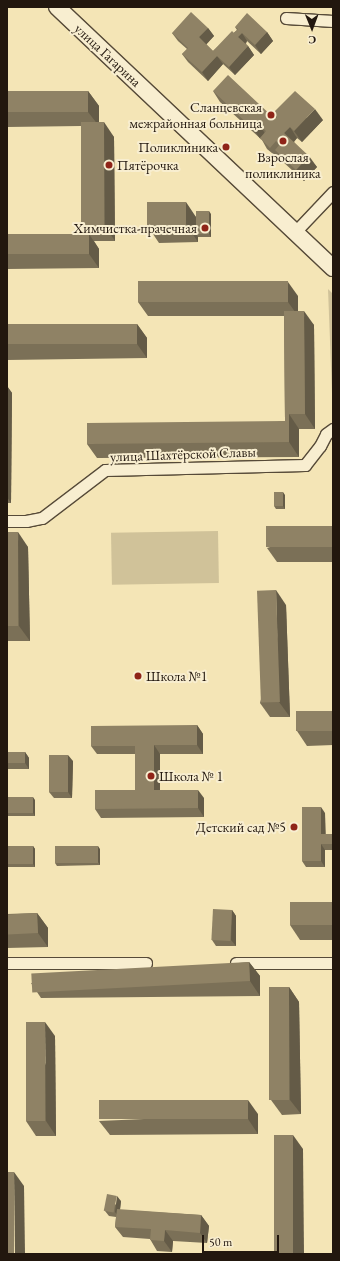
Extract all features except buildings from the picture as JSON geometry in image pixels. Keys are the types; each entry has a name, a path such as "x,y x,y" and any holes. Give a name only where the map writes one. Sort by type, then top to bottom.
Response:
{"main road":[{"name":"улица Гагарина","path":"57,7 333,268"}],"street":[{"path":"286,18 333,21"},
{"path":"295,232 333,192"},
{"name":"улица Шахтёрской Славы","path":"7,521 26,521 42,518 105,470 304,465 320,446 326,434 333,429"},
{"path":"7,963 158,963"},
{"path":"228,963 333,963"}],"shaded area":[{"path":"328,289 333,294 333,419"},
{"path":"218,531 219,583 112,585 111,533"}],"place":[{"name":"Сланцевская межрайонная больница","path":"271,115"},
{"name":"Взрослая поликлиника","path":"283,141"},
{"name":"Поликлиника","path":"226,147"},
{"name":"Пятёрочка","path":"109,165"},
{"name":"Химчистка-прачечная","path":"205,228"},
{"name":"Школа №1","path":"138,676"},
{"name":"Школа № 1","path":"151,776"},
{"name":"Детский сад №5","path":"294,827"}]}
